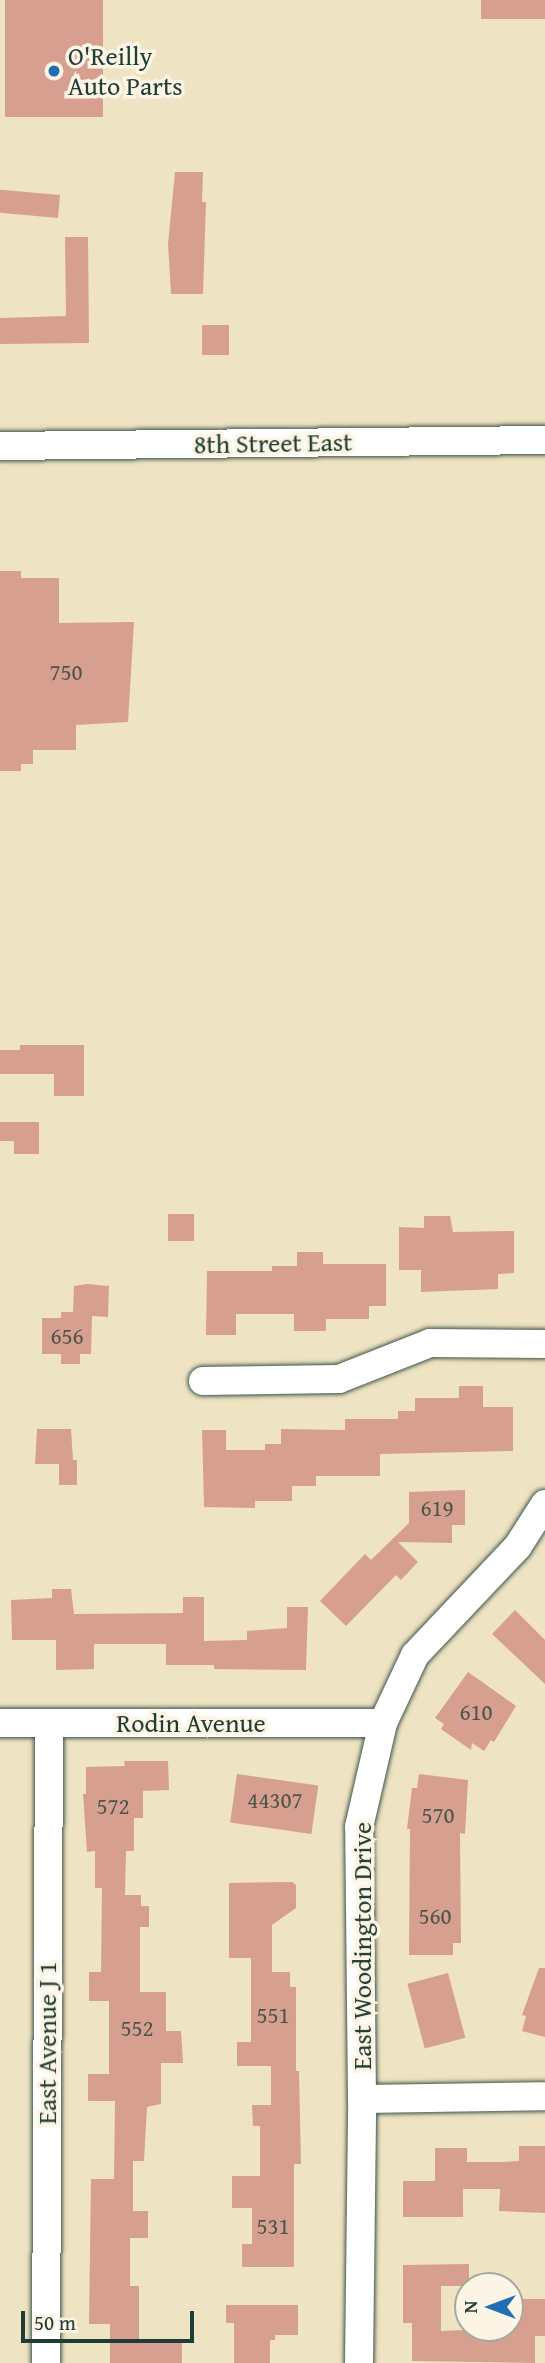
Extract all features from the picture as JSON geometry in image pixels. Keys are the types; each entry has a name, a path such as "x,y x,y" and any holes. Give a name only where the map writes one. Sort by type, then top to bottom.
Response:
{"street":[{"name":"8th Street East","path":"0,446 545,440"},
{"path":"203,1381 339,1379 430,1343 545,1344"},
{"name":"East Woodington Drive","path":"359,2363 362,2099 359,1827 383,1723 415,1655 517,1546 545,1504"},
{"name":"Rodin Avenue","path":"0,1723 383,1723"},
{"name":"East Avenue J 1","path":"46,2363 49,1724"},
{"path":"362,2099 545,2096"}],"building":[{"name":"O'Reilly Auto Parts","path":"5,0 103,0 103,117 5,117"},
{"path":"481,0 545,0 545,19 481,19"},
{"path":"175,172 203,172 202,202 206,202 203,294 171,294 168,244"},
{"path":"0,190 60,195 58,218 0,213"},
{"path":"65,237 88,237 89,343 0,344 0,318 66,316"},
{"path":"202,325 229,325 229,355 202,355"},
{"path":"0,571 21,571 21,578 59,578 59,623 134,622 128,722 76,725 76,750 33,750 33,764 21,764 21,771 0,771"},
{"path":"20,1045 84,1045 84,1096 54,1096 54,1074 0,1074 0,1050 20,1050"},
{"path":"0,1122 39,1122 39,1154 14,1154 14,1141 0,1141"},
{"path":"168,1214 194,1214 194,1241 168,1241"},
{"path":"424,1216 450,1216 453,1232 514,1231 514,1273 498,1274 498,1289 421,1292 421,1270 399,1270 399,1227 424,1228"},
{"path":"297,1252 323,1252 323,1264 386,1264 386,1306 369,1306 369,1319 326,1319 326,1331 294,1331 294,1314 236,1314 236,1335 206,1335 207,1271 272,1271 272,1266 297,1266"},
{"path":"74,1286 109,1286 108,1317 92,1316 91,1354 80,1354 80,1364 61,1364 61,1354 42,1354 42,1318 61,1318 61,1312 73,1312"},
{"path":"459,1386 483,1386 483,1407 513,1407 513,1451 380,1454 380,1476 316,1476 316,1486 292,1486 292,1501 255,1501 255,1508 204,1507 202,1430 226,1430 226,1450 265,1450 265,1444 281,1444 281,1429 345,1430 345,1419 398,1419 398,1411 415,1411 415,1398 459,1398"},
{"path":"37,1429 71,1429 73,1460 77,1460 77,1485 59,1485 59,1464 35,1464"},
{"path":"465,1490 465,1525 452,1525 452,1543 398,1542 418,1562 401,1580 396,1575 346,1626 320,1601 365,1554 371,1560 409,1523 409,1492"},
{"path":"52,1589 71,1589 74,1614 183,1613 183,1597 204,1597 204,1641 247,1640 247,1631 287,1628 287,1607 308,1607 306,1670 214,1669 214,1665 166,1665 166,1644 94,1644 94,1669 56,1670 56,1640 12,1640 11,1600 52,1598"},
{"path":"515,1610 545,1640 545,1684 492,1634"},
{"path":"468,1672 516,1706 494,1742 491,1740 484,1751 472,1743 471,1750 441,1729 444,1724 435,1718"},
{"path":"124,1761 168,1761 169,1790 143,1791 143,1818 134,1818 134,1851 126,1851 125,1895 141,1895 141,1906 149,1906 149,1927 140,1927 140,1992 166,1992 166,2031 181,2031 183,2063 161,2063 161,2104 147,2107 144,2161 133,2161 133,2211 148,2211 148,2238 130,2238 130,2286 139,2286 139,2340 182,2341 182,2363 110,2363 110,2324 89,2324 91,2179 114,2179 115,2101 88,2101 88,2074 109,2074 109,2001 89,2001 89,1972 101,1972 102,1888 95,1888 95,1851 87,1852 83,1794 86,1794 86,1767 125,1766"},
{"path":"237,1774 318,1785 311,1834 230,1823"},
{"path":"419,1774 468,1780 465,1834 460,1833 461,1943 453,1943 453,1955 409,1955 410,1829 407,1829 412,1788 417,1788"},
{"path":"292,1882 296,1885 296,1908 272,1925 272,1972 290,1972 290,1987 296,1987 296,2071 299,2071 301,2164 294,2164 294,2267 242,2267 242,2244 252,2244 252,2208 232,2208 232,2176 260,2176 260,2126 253,2126 252,2105 271,2105 271,2066 237,2066 237,2042 251,2042 251,1958 229,1958 229,1883"},
{"path":"539,1968 545,1968 545,2037 522,2031 526,2016 522,2015"},
{"path":"448,1973 465,2038 425,2049 407,1984"},
{"path":"519,2146 545,2146 545,2213 499,2211 500,2189 463,2189 463,2217 403,2217 403,2181 435,2181 435,2148 467,2148 467,2162 503,2162 519,2161"},
{"path":"469,2264 469,2272 454,2272 454,2286 441,2286 441,2331 454,2330 454,2342 524,2342 524,2299 545,2299 545,2336 535,2336 535,2363 412,2361 412,2323 403,2323 403,2265"},
{"path":"226,2305 298,2305 298,2335 275,2335 275,2340 270,2340 270,2363 234,2363 234,2323 226,2323"}],"place":[{"name":"O'Reilly Auto Parts","path":"54,71"}]}
